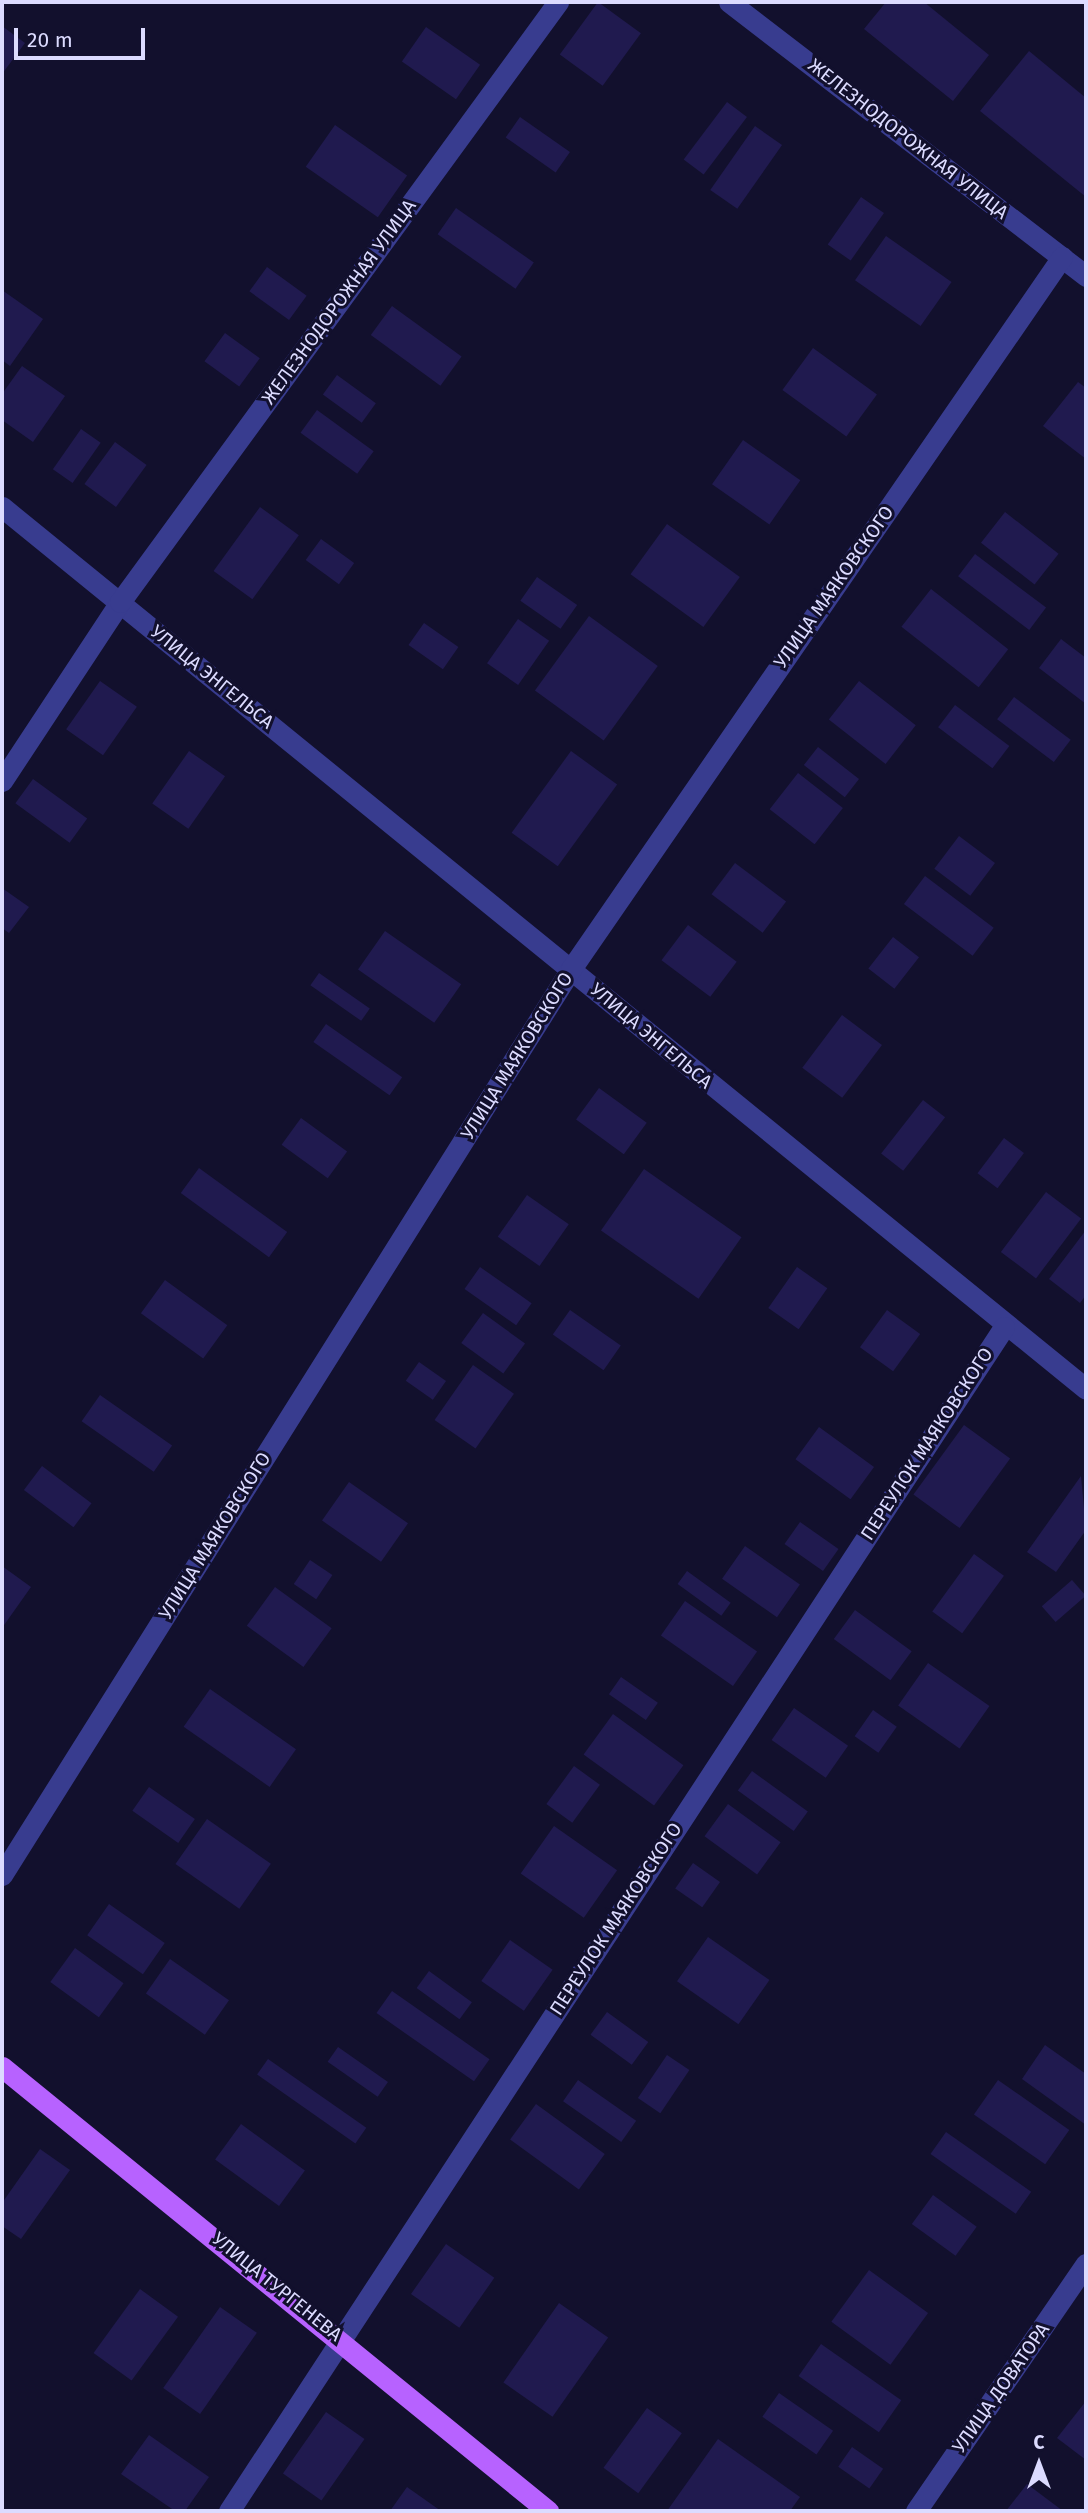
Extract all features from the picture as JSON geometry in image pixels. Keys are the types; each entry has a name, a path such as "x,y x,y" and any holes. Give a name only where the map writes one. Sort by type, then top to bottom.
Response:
{"main road":[{"name":"УЛИЦА ТУРГЕНЕВА","path":"2,2067 341,2338 548,2511"}],"street":[{"name":"ЖЕЛЕЗНОДОРОЖНАЯ УЛИЦА","path":"120,602 558,2"},
{"name":"ЖЕЛЕЗНОДОРОЖНАЯ УЛИЦА","path":"729,2 1086,276"},
{"name":"УЛИЦА МАЯКОВСКОГО","path":"2,1875 571,969 1062,257"},
{"name":"УЛИЦА ЭНГЕЛЬСА","path":"2,507 571,969 1004,1326 1086,1388"},
{"path":"2,781 120,602"},
{"name":"ПЕРЕУЛОК МАЯКОВСКОГО","path":"229,2511 1004,1326"},
{"name":"УЛИЦА ДОВАТОРА","path":"916,2511 1086,2264"}],"building":[{"path":"598,2 641,33 603,86 560,55"},
{"path":"886,2 924,2 989,55 953,101 864,29"},
{"path":"2,26 25,43 2,74"},
{"path":"426,27 480,65 456,99 402,61"},
{"path":"1029,51 1086,98 1086,197 980,111"},
{"path":"727,102 747,117 704,175 684,160"},
{"path":"520,117 570,152 556,172 506,137"},
{"path":"335,125 407,175 378,217 306,167"},
{"path":"755,126 782,145 737,209 710,190"},
{"path":"861,197 884,213 851,261 828,245"},
{"path":"456,208 534,262 515,289 438,234"},
{"path":"886,236 952,282 921,326 855,280"},
{"path":"267,267 307,296 289,320 249,291"},
{"path":"2,290 43,319 10,366 2,360"},
{"path":"392,306 462,357 440,386 371,335"},
{"path":"225,333 260,358 239,387 204,361"},
{"path":"813,348 877,394 846,437 782,390"},
{"path":"22,366 65,396 33,442 2,420 2,394"},
{"path":"337,375 376,403 362,423 323,394"},
{"path":"1078,382 1086,388 1086,459 1043,426"},
{"path":"317,410 374,451 357,474 301,433"},
{"path":"81,429 101,443 73,483 53,469"},
{"path":"743,440 800,480 769,524 712,484"},
{"path":"115,442 147,465 116,507 84,484"},
{"path":"260,507 299,535 252,599 214,571"},
{"path":"1005,512 1059,554 1035,585 981,543"},
{"path":"667,524 740,577 703,627 631,574"},
{"path":"321,539 354,563 339,584 306,560"},
{"path":"975,554 1046,608 1029,630 958,576"},
{"path":"537,577 577,605 561,629 520,601"},
{"path":"931,589 1008,649 979,687 901,627"},
{"path":"589,616 658,666 604,740 535,690"},
{"path":"518,619 549,641 518,685 487,663"},
{"path":"424,623 458,647 443,669 409,645"},
{"path":"1061,639 1086,658 1086,704 1039,668"},
{"path":"100,681 137,707 103,755 66,729"},
{"path":"859,681 916,725 886,764 829,720"},
{"path":"1014,697 1071,740 1054,762 997,719"},
{"path":"955,705 1009,746 992,768 938,727"},
{"path":"818,747 859,779 845,797 804,765"},
{"path":"189,751 225,776 188,829 152,803"},
{"path":"571,751 617,785 558,866 512,833"},
{"path":"798,773 843,808 815,844 770,809"},
{"path":"33,779 87,818 70,843 15,803"},
{"path":"959,836 995,863 970,896 934,869"},
{"path":"735,863 786,902 763,933 712,894"},
{"path":"925,876 994,928 973,956 904,904"},
{"path":"2,888 29,907 9,933 2,928"},
{"path":"688,925 737,962 710,997 662,960"},
{"path":"385,931 461,984 434,1023 358,970"},
{"path":"893,937 919,957 894,989 868,969"},
{"path":"319,973 370,1009 361,1021 310,985"},
{"path":"842,1015 882,1045 842,1098 802,1068"},
{"path":"326,1024 402,1077 390,1095 313,1042"},
{"path":"599,1088 647,1123 624,1154 576,1120"},
{"path":"923,1100 945,1117 903,1171 881,1154"},
{"path":"301,1118 347,1152 328,1178 282,1145"},
{"path":"1004,1138 1024,1153 997,1188 978,1173"},
{"path":"199,1168 287,1232 269,1257 181,1193"},
{"path":"644,1169 741,1237 698,1299 601,1230"},
{"path":"1046,1192 1081,1218 1036,1278 1001,1252"},
{"path":"527,1195 569,1224 540,1266 498,1237"},
{"path":"1086,1230 1086,1295 1080,1303 1049,1279"},
{"path":"480,1267 532,1303 516,1325 465,1289"},
{"path":"797,1267 827,1288 799,1329 768,1308"},
{"path":"165,1280 227,1325 203,1358 141,1313"},
{"path":"570,1310 621,1346 604,1370 553,1335"},
{"path":"887,1310 920,1334 893,1371 860,1347"},
{"path":"483,1313 525,1344 503,1373 461,1343"},
{"path":"419,1362 446,1381 433,1400 406,1381"},
{"path":"473,1365 514,1394 476,1449 435,1420"},
{"path":"100,1395 172,1445 154,1472 82,1421"},
{"path":"964,1425 1010,1459 960,1528 913,1495"},
{"path":"819,1427 874,1467 851,1499 795,1459"},
{"path":"42,1466 92,1503 73,1527 24,1490"},
{"path":"1081,1476 1086,1530 1056,1572 1027,1552"},
{"path":"349,1482 408,1523 381,1562 322,1521"},
{"path":"800,1522 839,1549 823,1571 785,1544"},
{"path":"745,1546 800,1584 777,1617 722,1579"},
{"path":"974,1554 1004,1576 962,1633 932,1611"},
{"path":"310,1560 332,1575 316,1599 294,1584"},
{"path":"2,1566 31,1587 2,1628"},
{"path":"687,1571 731,1603 721,1616 678,1584"},
{"path":"1072,1580 1086,1596 1056,1622 1042,1606"},
{"path":"275,1587 332,1628 303,1667 247,1626"},
{"path":"685,1601 757,1651 733,1686 661,1635"},
{"path":"855,1610 912,1651 890,1680 834,1639"},
{"path":"928,1663 989,1706 960,1749 898,1706"},
{"path":"621,1677 658,1703 646,1720 609,1694"},
{"path":"210,1689 296,1749 270,1787 184,1727"},
{"path":"794,1708 848,1746 826,1778 772,1740"},
{"path":"873,1710 897,1727 878,1753 855,1736"},
{"path":"613,1714 683,1765 654,1806 584,1754"},
{"path":"574,1766 600,1785 572,1823 546,1804"},
{"path":"752,1771 808,1812 794,1831 738,1790"},
{"path":"149,1787 195,1819 178,1843 132,1811"},
{"path":"728,1804 781,1842 757,1875 704,1836"},
{"path":"207,1819 271,1864 239,1909 175,1864"},
{"path":"554,1826 617,1870 584,1918 521,1874"},
{"path":"693,1863 720,1882 702,1907 675,1888"},
{"path":"109,1904 165,1943 143,1974 87,1935"},
{"path":"708,1937 769,1980 738,2024 677,1981"},
{"path":"510,1940 553,1970 524,2011 481,1981"},
{"path":"75,1948 124,1983 99,2017 50,1982"},
{"path":"170,1959 229,2000 205,2035 146,1993"},
{"path":"429,1971 472,2002 460,2019 417,1988"},
{"path":"392,1991 489,2059 474,2081 377,2013"},
{"path":"607,2012 648,2042 632,2065 591,2035"},
{"path":"1045,2045 1086,2074 1086,2125 1022,2079"},
{"path":"338,2047 388,2082 378,2097 328,2062"},
{"path":"667,2055 689,2070 660,2113 638,2098"},
{"path":"268,2059 366,2128 355,2143 257,2075"},
{"path":"578,2080 636,2121 621,2142 563,2101"},
{"path":"998,2080 1069,2130 1045,2164 974,2114"},
{"path":"536,2104 605,2154 579,2190 510,2140"},
{"path":"241,2124 305,2170 279,2206 215,2160"},
{"path":"946,2132 1031,2192 1016,2214 931,2154"},
{"path":"40,2149 70,2170 21,2239 2,2226 2,2203"},
{"path":"933,2195 977,2227 956,2256 912,2224"},
{"path":"446,2244 494,2278 459,2328 411,2294"},
{"path":"869,2270 928,2313 890,2365 831,2322"},
{"path":"140,2289 178,2317 132,2381 94,2353"},
{"path":"559,2303 608,2337 553,2417 503,2382"},
{"path":"220,2307 257,2333 200,2414 163,2388"},
{"path":"821,2344 901,2400 879,2432 799,2376"},
{"path":"779,2393 833,2431 816,2455 762,2417"},
{"path":"1086,2401 1086,2460 1057,2438"},
{"path":"647,2408 682,2433 638,2493 604,2468"},
{"path":"326,2412 365,2439 321,2500 283,2473"},
{"path":"149,2435 209,2477 185,2511 175,2511 121,2474"},
{"path":"718,2439 800,2497 790,2511 667,2511"},
{"path":"852,2447 883,2469 869,2488 838,2467"},
{"path":"1027,2484 1063,2511 1006,2511"},
{"path":"407,2487 441,2511 390,2511"}]}
